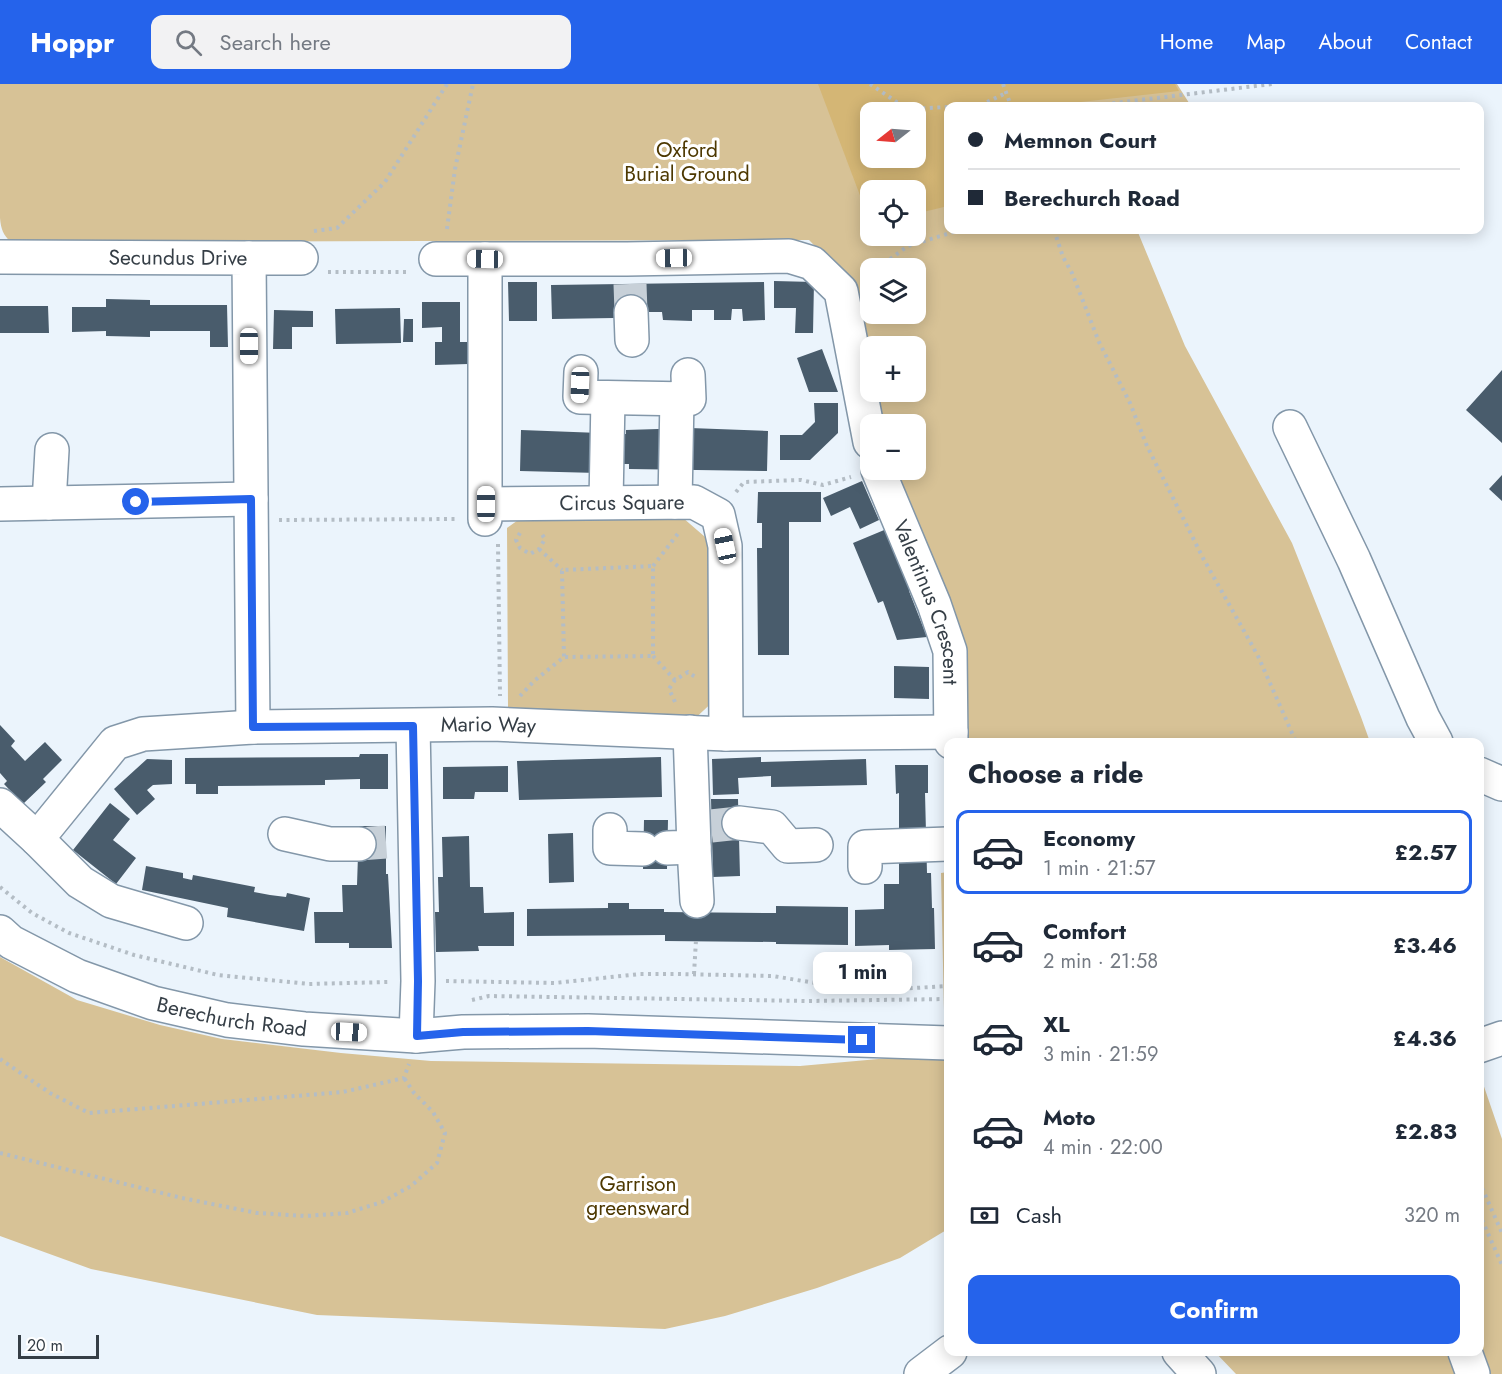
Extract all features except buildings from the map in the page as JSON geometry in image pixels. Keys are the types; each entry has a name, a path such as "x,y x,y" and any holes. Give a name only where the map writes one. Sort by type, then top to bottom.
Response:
{"street":[{"path":"485,511 459,259 630,299 789,256 812,263 841,291 865,414"},
{"name":"Secundus Drive","path":"0,257 249,258 253,727"},
{"path":"249,258 301,263"},
{"path":"581,372 580,398 608,398 683,386 699,508 725,546 726,734"},
{"path":"606,502 608,398"},
{"path":"1290,427 1354,560 1434,738"},
{"path":"49,503 52,450"},
{"name":"Valentinus Crescent","path":"870,480 934,604 950,651 951,737"},
{"name":"Circus Square","path":"485,511 606,502 699,508"},
{"path":"0,504 49,503 251,509"},
{"name":"Mario Way","path":"37,839 116,743 143,734 253,727 413,726 501,719 686,720 726,734 951,737"},
{"path":"686,720 691,837 697,901"},
{"path":"413,726 386,845 418,981 417,1036"},
{"path":"1484,776 1502,784"},
{"path":"0,805 80,882 111,901 186,923"},
{"path":"610,830 610,848 772,827 788,846 816,845"},
{"path":"285,834 330,844 386,845"},
{"path":"865,867 865,848 944,844"},
{"name":"Berechurch Road","path":"0,932 12,942 77,975 153,1003 227,1020 304,1029 417,1036 463,1032 588,1031 944,1043"},
{"path":"1484,1044 1502,1038"},
{"path":"921,1374 945,1356"},
{"path":"1183,1356 1199,1374"},
{"path":"1466,1356 1473,1374"}],"path":[{"path":"447,84 385,182 338,228 288,236 301,263 426,272 435,271 459,259 447,228 455,169 473,84"},
{"path":"870,84 907,109 944,107"},
{"path":"1003,84 1009,102"},
{"path":"1123,102 1272,84"},
{"path":"987,102 1006,93"},
{"path":"892,258 908,246 947,234"},
{"path":"1055,234 1084,307 1126,394 1147,446 1203,558 1258,656 1294,738"},
{"path":"675,680 653,656 653,566 699,508 744,482 801,480 823,485 860,475"},
{"path":"251,509 485,511 498,520 501,719"},
{"path":"540,549 562,570 564,657"},
{"path":"562,570 653,566"},
{"path":"501,719 534,681 564,657 653,656"},
{"path":"686,720 672,700 669,689 675,680 688,672 704,683"},
{"path":"0,887 33,913 69,933 134,955 218,975 309,984 418,981 555,983 640,974 694,974 773,976 821,984 897,989 944,986"},
{"path":"694,974 696,940"},
{"path":"463,1032 467,1001 489,996 808,1001 944,999"},
{"path":"404,1078 417,1036"},
{"path":"0,1059 50,1093 89,1113 344,1092 404,1078"},
{"path":"0,1153 182,1198 257,1213 306,1216 347,1213 382,1202 411,1186 437,1163 445,1133 433,1112 414,1093 404,1078"},
{"path":"1484,1192 1502,1233"},
{"path":"1484,1224 1502,1265"}],"green space":[{"name":"Oxford Burial Ground","path":"0,84 1177,84 1188,102 944,102 944,234 1139,234 1185,346 1292,543 1369,738 964,738 891,480 926,480 926,414 875,414 873,402 926,402 926,336 860,336 860,345 844,276 809,240 11,242 3,232 0,218"},
{"path":"675,511 719,549 719,696 688,725 522,728 508,707 507,528 528,513"},
{"name":"Garrison greensward","path":"941,873 944,873 944,1010"},
{"name":"Garrison greensward","path":"0,957 77,1000 160,1025 222,1039 341,1053 431,1061 800,1066 912,1056 944,1056 944,1231 900,1258 817,1288 725,1316 665,1329 317,1315 91,1269 0,1236"},
{"path":"1484,1087 1502,1139 1502,1374 1236,1374 1219,1356 1484,1356"}],"shaded area":[{"path":"818,84 1175,84 1179,91 1081,102 944,102 944,207 926,211 926,180 860,180 860,195"}],"tunnel":[{"path":"630,284 631,312"},
{"path":"711,826 739,823"},
{"path":"359,844 386,842"}],"route":[{"path":"136,502 251,499 253,727 413,726 417,1036 463,1032 588,1031 862,1040"}]}
